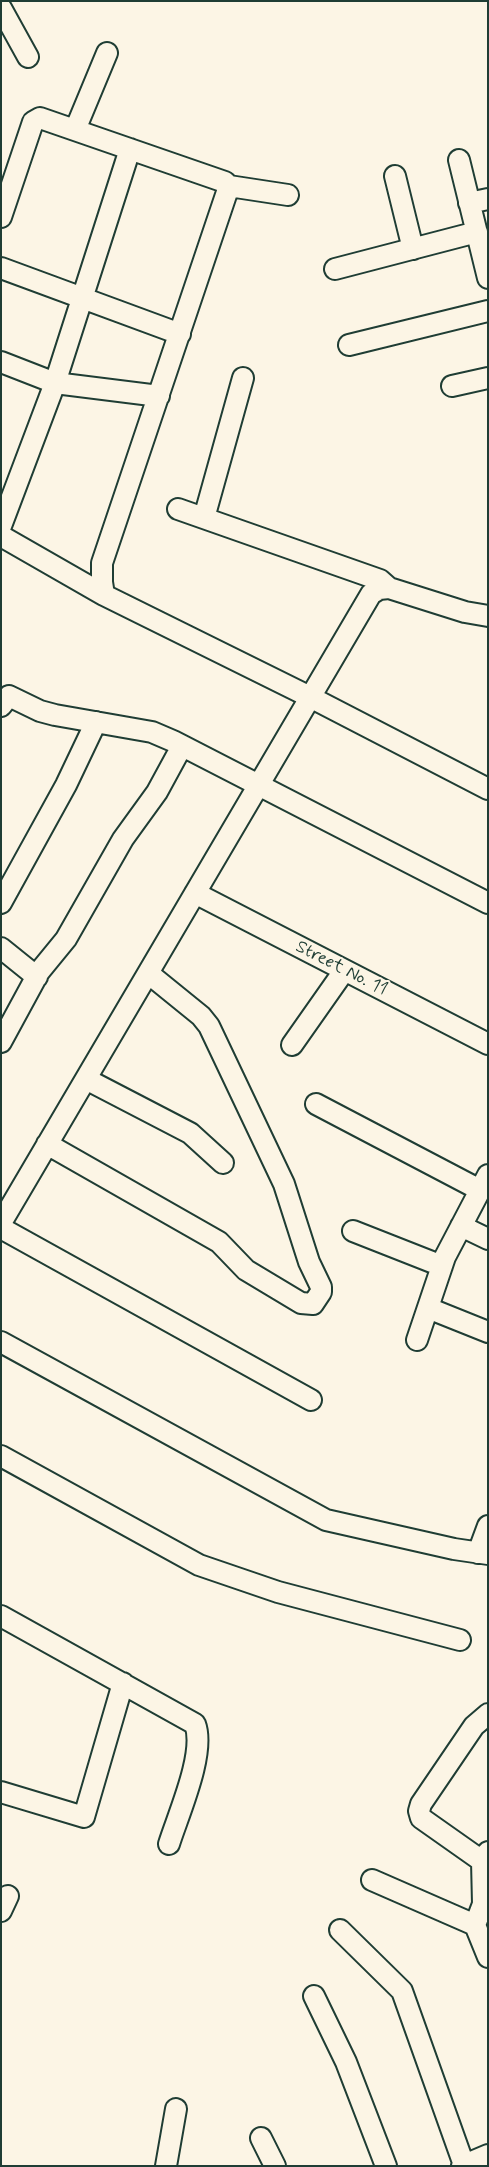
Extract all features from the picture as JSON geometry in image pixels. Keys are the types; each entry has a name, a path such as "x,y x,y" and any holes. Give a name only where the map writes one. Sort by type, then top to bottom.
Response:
{"street":[{"path":"1,8 28,57"},
{"path":"75,130 107,53"},
{"path":"1,217 33,122 40,118 225,182 229,186 288,195"},
{"path":"1,526 55,383 130,149"},
{"path":"459,160 479,201 477,232 487,273"},
{"path":"395,176 413,249"},
{"path":"104,595 102,563 229,186"},
{"path":"336,270 477,232"},
{"path":"1,268 180,334"},
{"path":"349,345 488,311"},
{"path":"1,362 55,383 159,396"},
{"path":"204,518 243,378"},
{"path":"452,386 488,378"},
{"path":"178,509 380,580 389,588"},
{"path":"1,536 104,595 310,697 488,789"},
{"path":"1,1223 371,594 379,589 389,588 464,612 488,616"},
{"path":"1,706 9,696 40,711 152,732 488,902"},
{"path":"1,903 62,793 96,722"},
{"path":"1,1042 37,977 66,939 123,839 157,792 182,746"},
{"name":"Street No. 11","path":"195,893 488,1044"},
{"path":"1,948 37,977"},
{"path":"292,1045 344,970"},
{"path":"47,1144 218,1242 246,1270 301,1303 313,1304 321,1292 320,1283 309,1262 284,1184 209,1026 201,1016 148,973"},
{"path":"86,1078 190,1133 223,1163"},
{"path":"316,1104 484,1183 442,1266 417,1340"},
{"path":"461,1226 488,1239"},
{"path":"1,1228 312,1400"},
{"path":"353,1231 442,1266"},
{"path":"428,1308 488,1332"},
{"path":"1,1342 326,1520 454,1549 483,1553 488,1526"},
{"path":"1,1456 198,1565 278,1592 460,1640"},
{"path":"3,1622 123,1683 195,1724 198,1732 198,1744 169,1844"},
{"path":"1,1792 84,1816 123,1683"},
{"path":"488,1714 474,1726 421,1804 419,1811 421,1818 485,1856 483,1904 475,1925 488,1957"},
{"path":"372,1880 475,1925"},
{"path":"340,1930 402,1991 463,2165 488,2155"},
{"path":"314,1996 346,2062 386,2166"},
{"path":"166,2166 176,2109"},
{"path":"261,2138 276,2166"}]}
